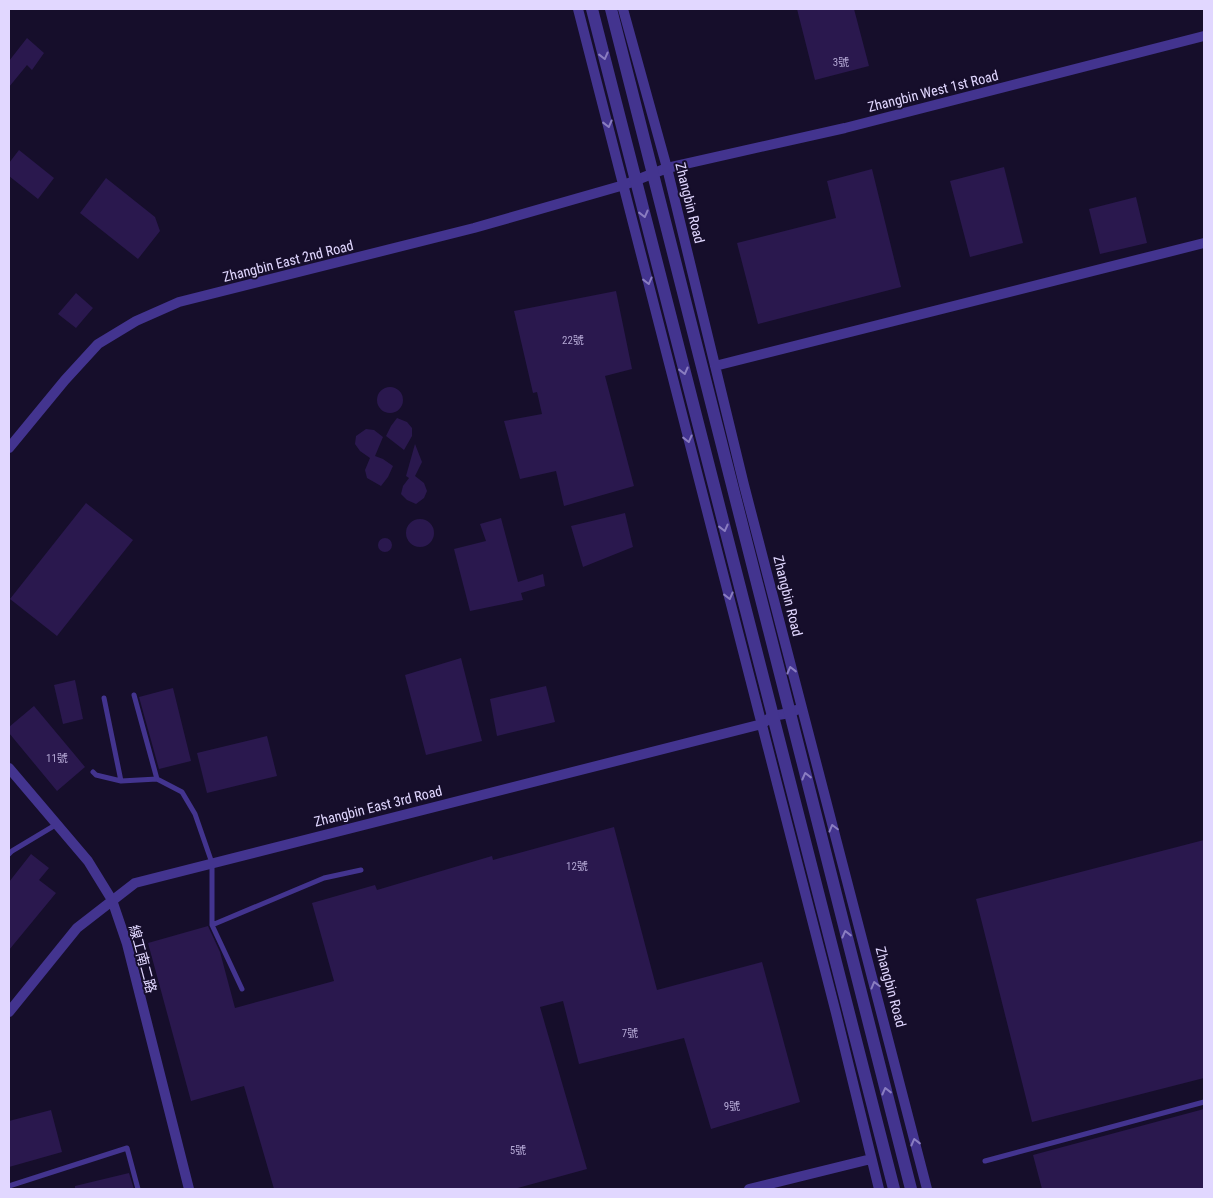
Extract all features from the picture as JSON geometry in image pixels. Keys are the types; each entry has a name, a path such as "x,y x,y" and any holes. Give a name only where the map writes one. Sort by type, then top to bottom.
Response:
{"street":[{"path":"578,9 630,183 772,716 894,1189"},
{"path":"592,9 630,183 762,724 879,1189"},
{"name":"Zhangbin Road","path":"612,9 796,710 882,1014 927,1189"},
{"name":"Zhangbin Road","path":"623,9 667,168 911,1189"},
{"name":"Zhangbin West 1st Road","path":"654,174 667,168 844,128 1204,36"},
{"name":"Zhangbin East 2nd Road","path":"9,448 65,380 98,344 136,321 179,302 474,228 630,183 654,174"},
{"path":"715,366 1204,242"},
{"name":"Zhangbin East 3rd Road","path":"9,1012 77,928 135,883 762,724 772,716 796,710"},
{"name":"線工南二路","path":"9,768 88,861 112,900 126,944 189,1189"},
{"path":"750,1189 871,1159"}],"lane":[{"path":"134,695 157,779"},
{"path":"104,698 121,781"},
{"path":"93,772 96,775 121,781 157,779 182,792 195,814 212,862 212,925 242,989"},
{"path":"9,854 57,824"},
{"path":"212,925 324,878 361,870"},
{"path":"985,1161 1204,1102"},
{"path":"9,1186 127,1148 138,1189"}],"building":[{"path":"797,9 854,9 869,66 815,80"},
{"path":"27,38 44,53 32,70 27,65 9,87 9,61"},
{"path":"19,150 54,178 38,199 9,176 9,163"},
{"path":"1004,167 1023,243 970,257 950,181"},
{"path":"872,169 901,287 758,324 737,243 836,218 827,181"},
{"path":"106,178 155,217 160,231 138,259 80,213"},
{"path":"1136,197 1147,243 1100,254 1089,209"},
{"path":"616,291 632,369 605,376 634,486 564,506 556,471 520,479 504,421 542,414 537,392 533,393 514,311"},
{"path":"76,293 93,308 76,328 58,314"},
{"path":"390,387 399,391 403,400 399,409 390,413 381,409 377,400 381,391"},
{"path":"397,418 407,422 412,428 412,436 404,450 386,436"},
{"path":"366,429 374,430 383,437 375,456 393,466 381,486 367,478 365,470 370,458 360,451 355,444 356,436"},
{"path":"415,444 422,462 415,476 424,483 427,491 424,498 416,504 407,500 401,494 403,486 409,478 406,476"},
{"path":"86,503 133,540 57,636 10,599"},
{"path":"625,513 633,547 583,567 571,526"},
{"path":"501,518 518,582 543,574 545,586 521,593 523,600 470,611 454,549 486,541 480,524"},
{"path":"420,519 430,523 434,533 430,543 420,547 410,543 406,533 410,523"},
{"path":"382,538 388,538 392,545 388,552 382,552 378,548 378,542"},
{"path":"461,658 482,741 426,755 405,675"},
{"path":"75,680 83,719 63,724 54,685"},
{"path":"546,686 555,722 497,736 490,699"},
{"path":"173,688 191,761 159,769 139,697"},
{"path":"34,706 85,767 57,791 9,733 9,727"},
{"path":"267,736 277,776 207,793 197,753"},
{"path":"614,827 657,990 762,962 800,1102 711,1129 684,1038 579,1064 563,1001 540,1007 587,1169 514,1189 274,1189 244,1086 191,1101 148,943 208,926 220,952 235,1008 334,981 312,903 375,885 377,890 492,856 493,860"},
{"path":"1204,840 1204,1078 1032,1122 976,899"},
{"path":"31,854 49,868 39,880 56,893 9,950 9,882"},
{"path":"1204,1109 1204,1189 1042,1189 1033,1155"},
{"path":"51,1110 62,1152 9,1167 9,1121"},
{"path":"129,1173 134,1189 75,1189 75,1186"}]}
